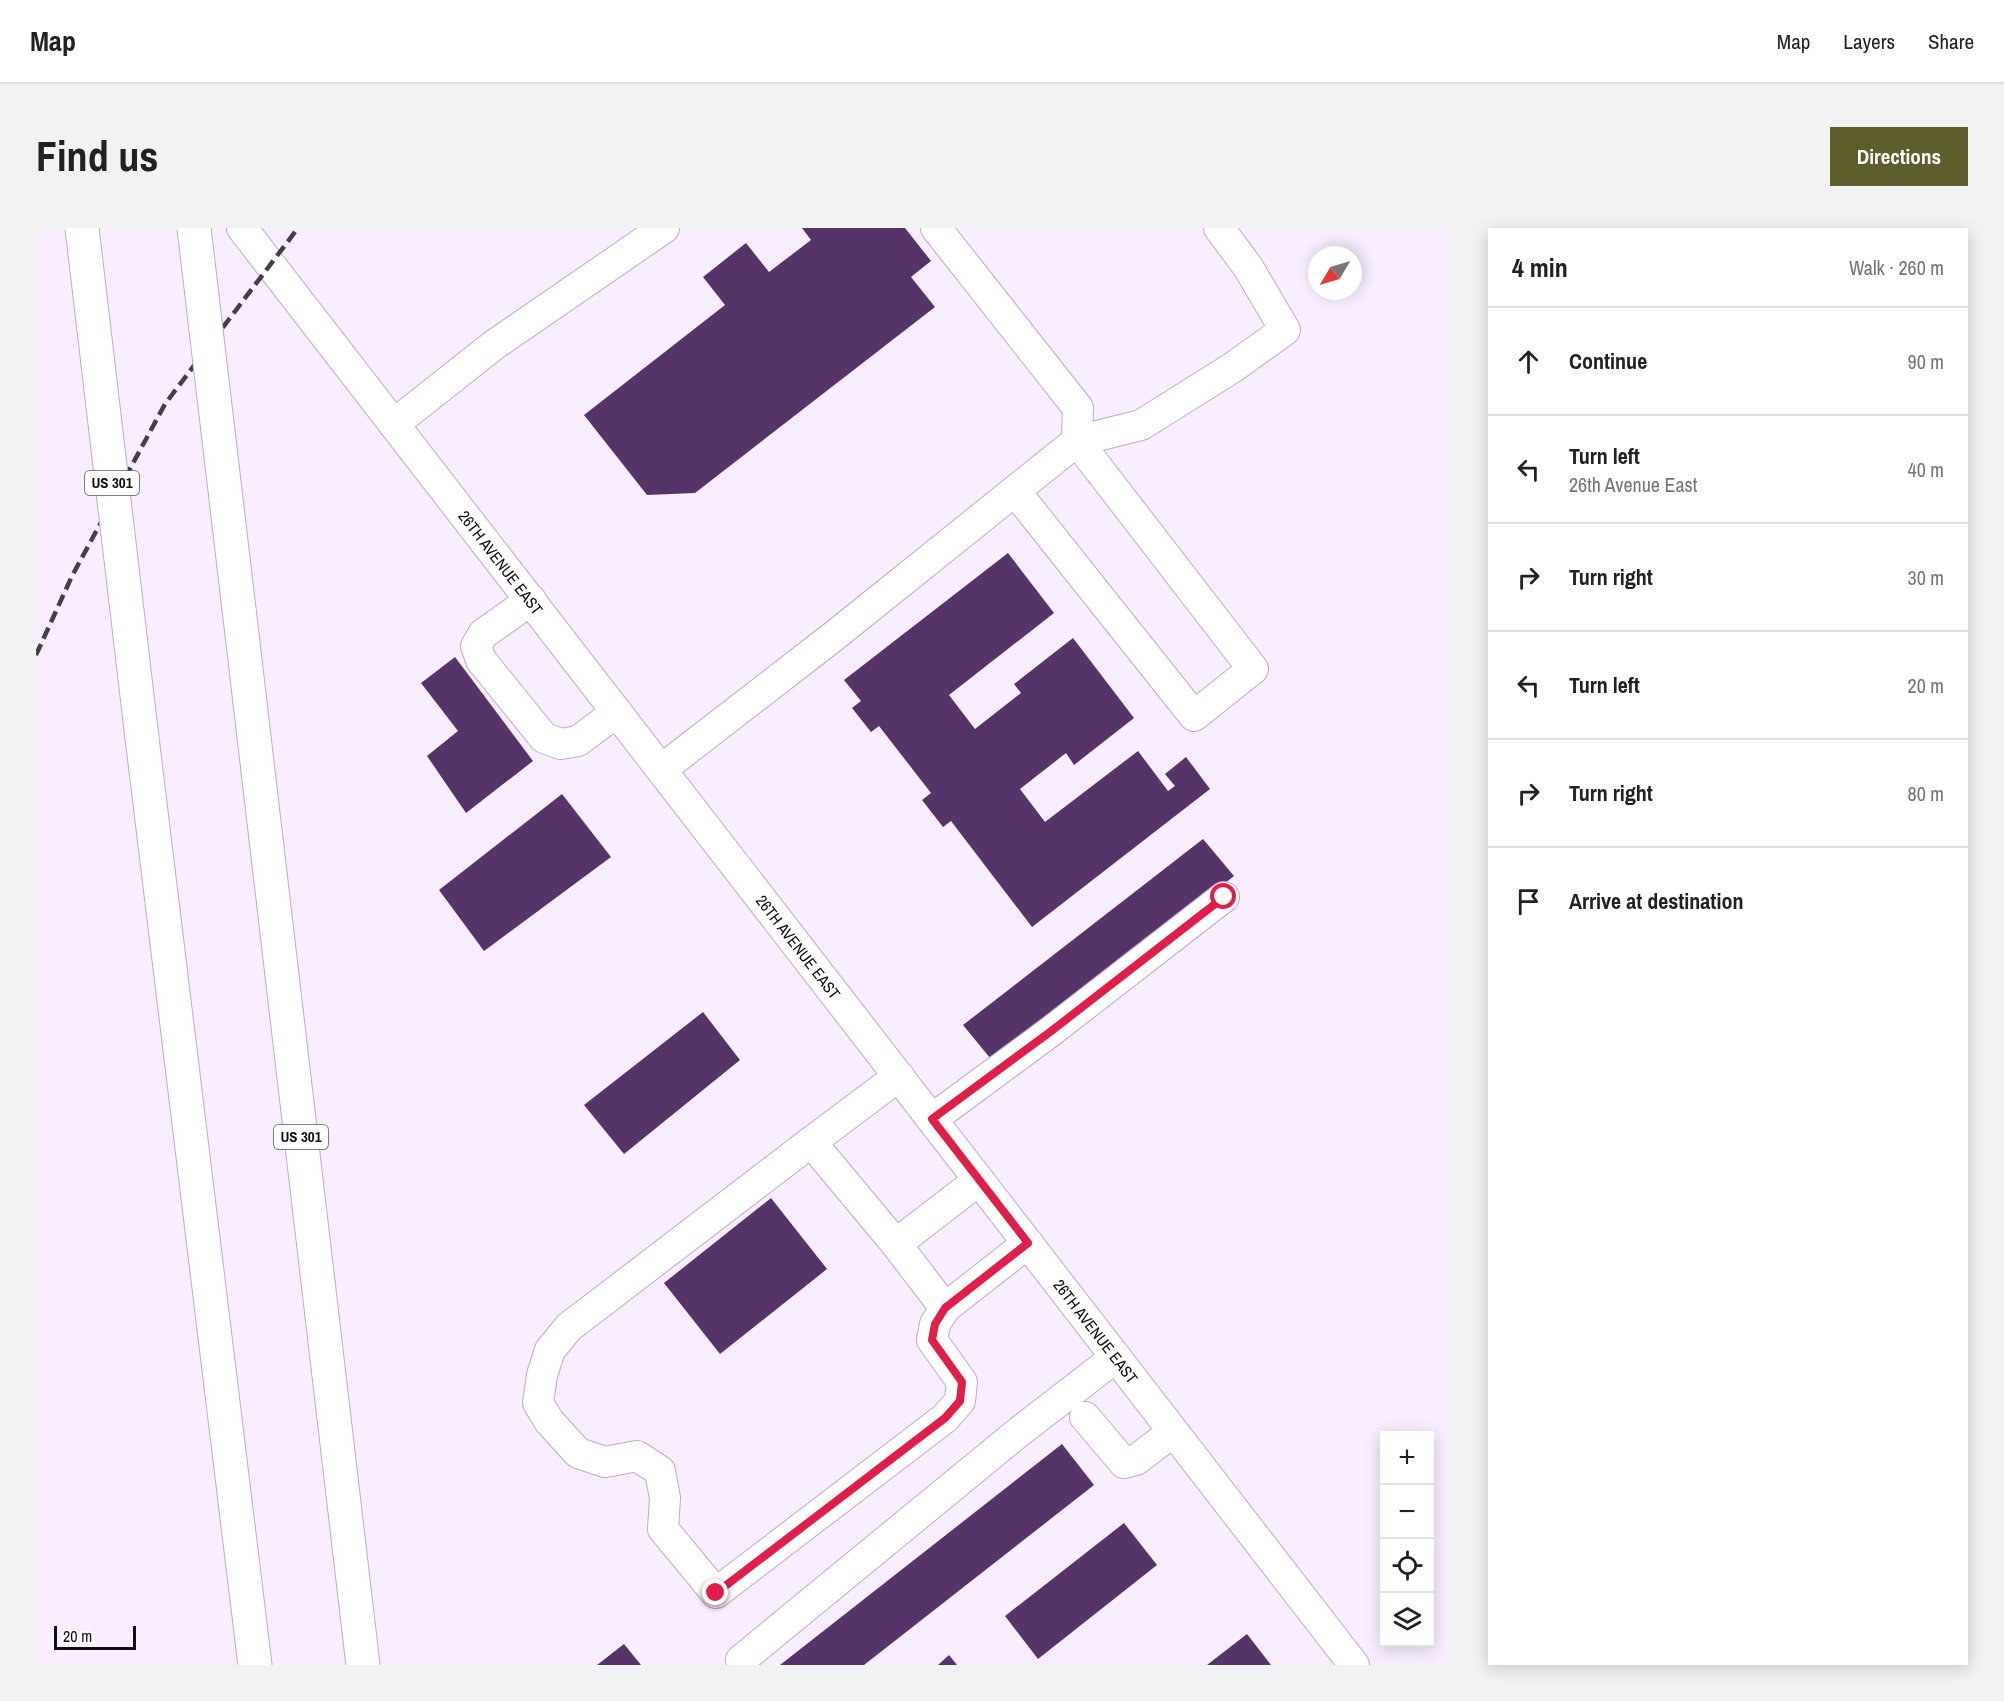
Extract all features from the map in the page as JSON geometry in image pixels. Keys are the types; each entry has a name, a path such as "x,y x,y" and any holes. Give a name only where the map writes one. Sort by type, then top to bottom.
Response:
{"main road":[{"name":"US 301","path":"82,228 255,1665"},
{"name":"US 301","path":"194,228 363,1665"}],"street":[{"name":"26TH AVENUE EAST","path":"242,228 1354,1665"},
{"path":"394,424 494,345 664,228"},
{"path":"936,228 1078,408 1077,441 1253,669 1194,716 1016,491"},
{"path":"662,769 1077,441 1142,425 1232,368 1285,330 1248,267 1219,228"},
{"path":"531,600 483,634 476,646 481,660 544,738 561,744 578,741 617,712"},
{"path":"932,1119 1050,1032 1224,897"},
{"path":"899,1076 569,1327 550,1350 542,1374 538,1404 549,1421 578,1453 606,1462 637,1456 660,1471 665,1498 663,1529 716,1593 945,1418 960,1401 962,1382 932,1340 935,1324 945,1308 1028,1243"},
{"path":"811,1142 896,1244 945,1308"},
{"path":"896,1244 979,1180"},
{"path":"741,1660 1039,1416 1116,1357"},
{"path":"1085,1417 1124,1463 1136,1460 1173,1432"}],"building":[{"path":"802,228 905,228 931,261 911,277 935,307 695,493 647,495 584,415 725,305 703,277 746,243 769,272 811,240"},
{"path":"1008,553 1054,613 949,695 975,729 1021,693 1014,684 1073,638 1134,718 1074,765 1066,753 1020,789 1045,822 1138,751 1168,791 1175,786 1165,774 1186,757 1210,789 1032,927 951,821 943,827 922,800 931,793 879,726 871,732 852,708 861,701 844,680"},
{"path":"455,657 533,761 466,813 427,756 458,731 421,683"},
{"path":"562,794 611,857 484,951 439,890"},
{"path":"1203,839 1234,876 995,1064 963,1025"},
{"path":"703,1012 740,1060 624,1154 584,1105"},
{"path":"771,1198 827,1269 720,1354 664,1283"},
{"path":"1062,1444 1094,1485 864,1665 780,1665"},
{"path":"1124,1523 1157,1565 1038,1659 1005,1616"},
{"path":"1247,1634 1271,1665 1207,1665"},
{"path":"624,1644 641,1665 597,1665"},
{"path":"949,1655 957,1665 938,1665"}],"railway":[{"path":"36,655 72,576 165,404 298,228"}],"route":[{"path":"716,1593 945,1418 960,1401 962,1382 932,1340 935,1324 945,1308 1028,1243 932,1119 1050,1032 1224,897"}]}
